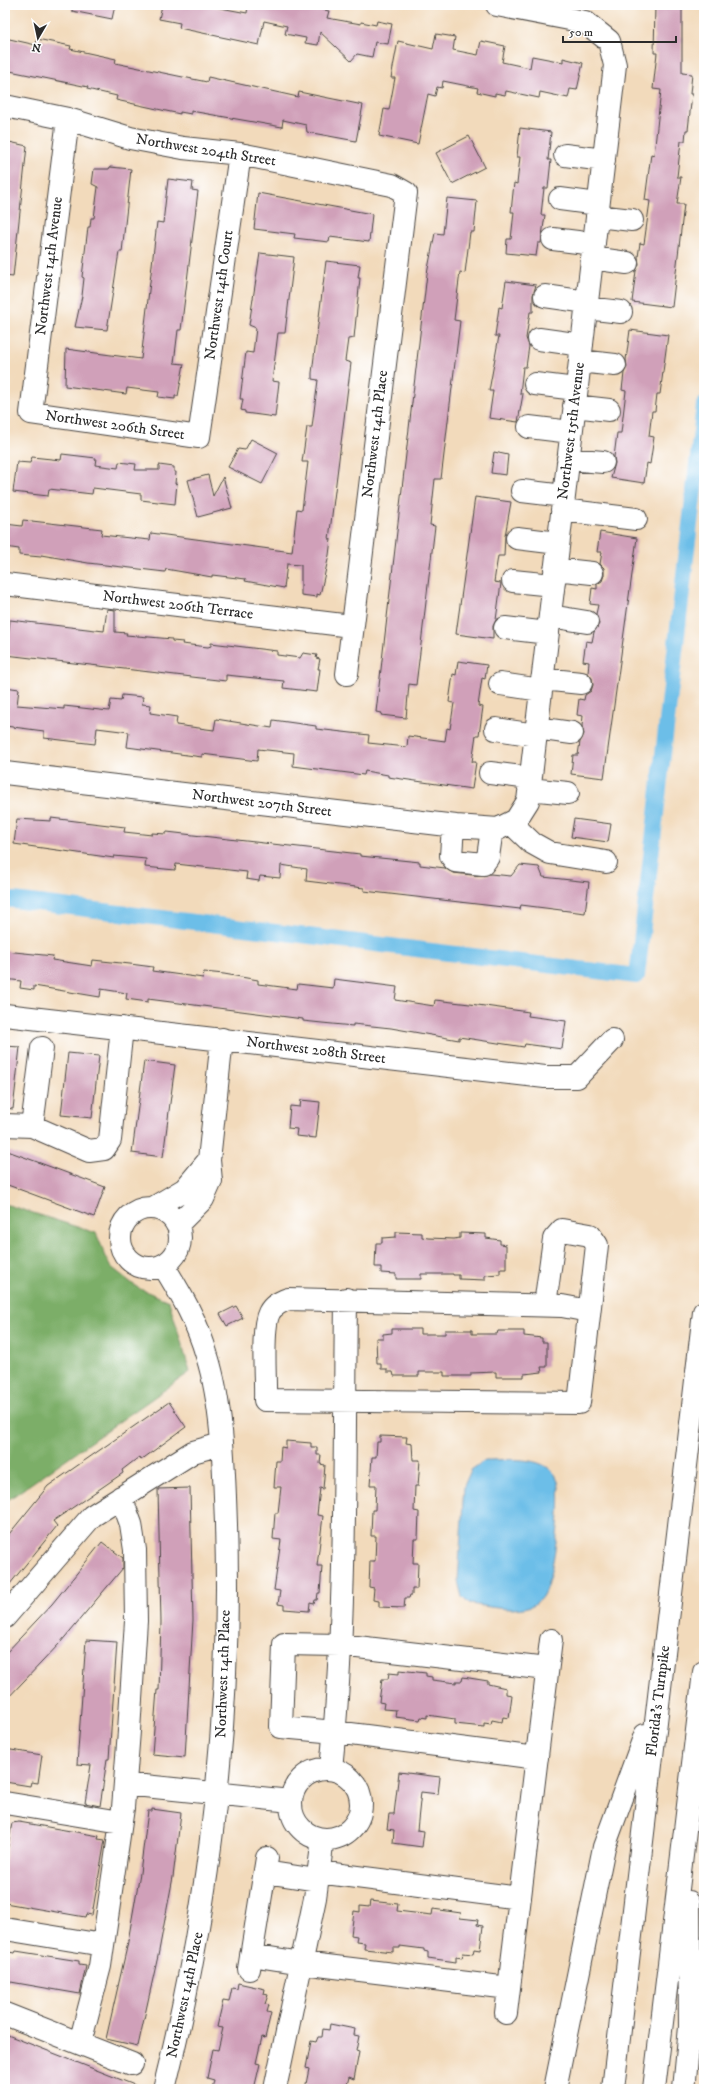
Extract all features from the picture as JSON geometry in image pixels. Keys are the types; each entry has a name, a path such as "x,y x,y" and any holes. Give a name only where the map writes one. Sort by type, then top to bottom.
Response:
{"main road":[{"name":"Northwest 15th Avenue","path":"497,5 586,22 609,40 615,65 528,801 506,824"},
{"name":"Northwest 204th Street","path":"5,106 68,119 130,138 183,148 240,154 392,185 406,193"},
{"name":"Northwest 14th Avenue","path":"31,413 68,119"},
{"name":"Northwest 14th Court","path":"199,437 240,154"},
{"path":"565,155 604,160"},
{"name":"Northwest 14th Place","path":"347,674 351,626 406,193"},
{"path":"560,199 632,220"},
{"path":"553,239 627,263"},
{"path":"545,296 621,312"},
{"path":"539,339 615,365"},
{"path":"535,384 609,410"},
{"name":"Northwest 206th Street","path":"31,413 199,437"},
{"path":"529,427 571,432"},
{"path":"568,459 603,462"},
{"path":"522,491 563,503 636,519"},
{"path":"517,538 558,543"},
{"path":"513,580 592,573"},
{"name":"Northwest 206th Terrace","path":"5,584 351,626"},
{"path":"505,628 587,622"},
{"path":"500,684 581,683"},
{"path":"496,729 572,733"},
{"name":"Northwest 207th Street","path":"5,773 453,826 506,824"},
{"path":"490,773 568,793"},
{"path":"453,826 451,856 455,861 483,864 488,858 506,824 532,843 550,853 606,862"},
{"name":"Northwest 208th Street","path":"5,1015 545,1077 577,1076 612,1040"},
{"path":"5,1125 32,1126 89,1151 104,1149 110,1140 122,1028"},
{"path":"177,1226 203,1199 211,1181 209,1160 222,1039"},
{"path":"32,1126 42,1048"},
{"path":"153,1208 186,1189 209,1160"},
{"path":"153,1208 163,1211 172,1217 177,1226 180,1234 180,1244 171,1260 163,1265 154,1268 145,1268 135,1264 127,1258 122,1249 120,1239 124,1224 134,1213 143,1209 153,1208"},
{"path":"545,1305 554,1240 562,1230 590,1235 597,1244 579,1403 265,1400 266,1333 269,1313 277,1303 288,1298 545,1305 562,1306 589,1311"},
{"name":"Northwest 14th Place","path":"163,1265 191,1312 208,1357 215,1389 224,1469 227,1570 225,1676 216,1793 199,1929 182,2019 164,2089"},
{"path":"331,1769 335,1732 340,1645 346,1299"},
{"name":"Florida's Turnpike","path":"613,2089 657,1702 704,1312"},
{"path":"5,1617 92,1516 193,1452 221,1444"},
{"path":"80,2044 90,2010 103,1945 125,1784 136,1621 136,1574 135,1550 131,1524 121,1497"},
{"path":"506,2013 551,1640"},
{"path":"537,1758 335,1732 281,1727 284,1644 340,1645 547,1669"},
{"path":"654,2089 704,1672"},
{"path":"555,2089 604,1848 657,1702"},
{"path":"331,1769 348,1776 356,1785 361,1796 361,1809 358,1821 350,1830 340,1837 323,1839 306,1833 297,1824 292,1813 291,1801 295,1787 302,1778 313,1771 331,1769"},
{"path":"125,1784 291,1801"},
{"path":"5,1803 121,1822"},
{"path":"684,2089 690,2026 688,1811"},
{"path":"275,2089 302,1963 318,1876 323,1839"},
{"path":"509,1988 302,1963 250,1962 266,1865 318,1876 520,1898"},
{"path":"5,1929 103,1945"},
{"path":"5,2014 132,2064"}],"green space":[{"path":"5,1204 96,1233 110,1266 138,1288 169,1301 190,1372 5,1502"}],"water":[{"path":"485,1460 524,1460 543,1465 550,1469 556,1476 559,1485 559,1516 551,1572 541,1599 528,1607 511,1609 469,1604 462,1597 458,1581 464,1486 471,1470"}],"building":[{"path":"72,5 115,5 112,19 72,11"},
{"path":"162,5 205,5 247,13 248,5 300,5 329,11 327,18 361,24 361,22 376,25 377,21 392,24 388,44 375,42 372,57 357,54 351,61 320,32 318,45 305,43 306,38 285,34 287,26 264,21 259,45 179,28 180,23 159,19"},
{"path":"655,5 682,5 682,73 692,74 690,94 692,94 688,130 686,130 685,141 681,141 677,177 681,177 677,204 684,204 672,307 632,302 636,271 639,264 638,257 640,243 644,244 650,201 645,200 651,154 654,155 661,90 653,89 657,53 654,53"},
{"path":"436,34 455,37 453,50 478,55 481,41 505,46 502,62 530,68 532,56 563,62 563,58 583,63 577,90 570,89 568,98 540,92 539,98 506,91 505,95 495,93 495,96 477,92 478,88 443,81 442,88 437,87 435,96 428,94 418,144 379,136 384,109 389,110 395,78 391,78 398,41 433,49"},
{"path":"5,38 36,45 37,39 71,46 70,49 116,59 115,63 207,82 208,77 298,97 299,92 363,105 356,141 307,132 306,125 283,120 282,127 191,111 191,114 180,112 180,114 116,100 117,96 87,89 88,87 5,70"},
{"path":"520,128 551,132 548,160 551,160 548,188 544,188 541,215 545,215 541,243 538,243 536,256 506,253 507,239 511,239 514,212 511,212 514,183 517,184 520,157 517,157"},
{"path":"469,136 485,167 452,184 436,153"},
{"path":"5,141 27,146 13,277 5,276"},
{"path":"110,167 131,169 122,252 119,252 107,330 75,327 82,296 84,278 82,277 88,227 90,227 91,218 94,218 98,187 92,184 94,169 109,169"},
{"path":"168,179 193,182 192,190 198,191 181,330 178,330 174,363 184,364 178,396 175,396 175,399 158,397 159,392 127,388 126,394 65,386 66,349 141,359 157,222 163,223"},
{"path":"258,193 372,214 369,242 330,237 329,242 294,238 295,234 254,229"},
{"path":"447,198 477,201 474,232 470,232 465,273 460,272 454,320 460,321 441,479 435,479 430,525 435,526 421,644 416,685 409,684 406,718 381,715 382,713 376,712 427,274 435,233 443,234"},
{"path":"260,253 294,257 285,333 278,333 272,381 279,382 275,417 245,413 245,411 241,410 243,399 240,399 246,352 253,353 256,328 249,325"},
{"path":"326,261 360,265 358,278 360,278 354,338 348,339 345,361 351,363 329,539 331,539 329,555 320,595 317,594 317,597 301,595 301,565 287,564 284,588 245,581 246,579 212,575 212,577 166,569 165,572 88,563 41,555 41,557 19,555 19,549 5,547 5,524 22,526 23,520 102,529 101,535 150,540 151,533 292,552 297,509 302,510 308,462 302,462 307,427 312,427 318,380 312,379 312,373"},
{"path":"506,281 536,285 533,295 533,312 530,312 526,338 529,346 526,367 523,367 520,394 523,394 518,422 489,418 493,391 489,391 499,336 495,336 499,307 502,308"},
{"path":"630,330 668,335 660,394 657,394 655,411 652,411 649,436 654,437 650,464 647,463 644,483 611,478 615,463 614,457 617,433 621,433 626,391 622,390 624,373 627,367 626,360"},
{"path":"251,439 278,453 262,484 228,467 238,449 245,450"},
{"path":"494,452 508,455 506,475 491,473"},
{"path":"62,454 96,458 95,465 118,468 119,462 136,464 135,470 159,470 159,465 174,467 174,472 176,472 175,484 177,483 175,504 141,500 141,494 93,488 92,494 49,489 48,496 13,492 17,462 30,463 32,457 61,460"},
{"path":"208,475 213,496 223,477 232,508 198,517 188,480"},
{"path":"475,497 511,502 505,536 504,556 498,556 494,582 501,583 496,620 493,626 493,639 456,634"},
{"path":"600,532 637,538 604,778 571,774 573,755 578,755 580,742 584,734 582,726 583,716 577,715 579,699 584,700 585,695 591,691 593,685 592,678 588,673 589,662 583,661 586,641 592,642 594,632 599,624 596,614 598,605 590,604 592,588 597,589 597,584 602,581 604,575 604,568 600,564 602,552 597,552"},
{"path":"107,609 115,610 115,632 127,633 126,635 172,639 172,641 183,642 182,644 208,647 211,646 211,643 277,651 277,655 300,658 303,653 317,655 316,658 320,659 318,669 320,669 317,692 283,688 284,681 226,675 226,681 6,655 10,620 104,631"},
{"path":"458,661 487,665 485,679 482,678 478,706 483,707 479,735 476,735 472,762 476,762 472,789 388,777 388,775 365,771 364,775 293,766 294,753 258,749 257,761 202,754 202,757 127,747 129,732 97,728 95,744 44,738 44,731 5,726 5,687 19,689 17,705 64,709 64,706 109,711 111,700 121,701 122,695 143,697 142,704 151,705 150,713 177,717 176,725 214,730 216,719 272,728 273,720 316,726 316,729 369,735 368,743 407,747 408,736 445,741 447,728 450,729 454,703 449,702 453,674 456,675"},
{"path":"51,818 125,827 124,832 152,835 152,833 166,834 167,832 420,862 420,865 445,868 453,873 482,876 490,874 511,876 520,865 539,867 543,877 589,882 585,913 521,905 520,909 364,891 364,888 306,881 307,869 281,865 280,878 260,876 259,881 246,879 247,872 176,864 175,870 145,867 146,859 114,856 114,858 14,844 17,819 51,821"},
{"path":"574,819 611,824 608,842 571,837"},
{"path":"5,951 53,956 52,960 92,966 93,960 153,967 152,971 203,978 204,972 224,974 258,980 258,984 297,989 298,984 333,988 334,979 397,987 395,1000 434,1006 435,1000 470,1004 529,1012 528,1016 566,1021 562,1049 525,1044 524,1047 459,1037 459,1040 391,1028 303,1021 303,1019 148,999 148,1002 126,999 127,993 101,989 100,997 34,986 34,990 20,988 21,981 5,979"},
{"path":"5,1046 20,1047 13,1109 5,1108"},
{"path":"68,1053 99,1056 92,1118 61,1115"},
{"path":"144,1061 175,1065 163,1157 132,1153"},
{"path":"301,1100 320,1102 316,1138 296,1136 297,1129 288,1128 290,1106 300,1107"},
{"path":"5,1150 105,1187 94,1217 5,1184"},
{"path":"396,1232 422,1233 422,1237 428,1238 454,1239 460,1238 460,1233 486,1234 486,1238 500,1240 500,1244 506,1245 506,1269 500,1269 500,1274 485,1275 485,1280 459,1279 459,1275 453,1274 421,1274 421,1279 396,1279 396,1274 381,1273 381,1267 375,1267 376,1243 382,1243 382,1238 396,1237"},
{"path":"236,1306 243,1318 227,1326 220,1314"},
{"path":"392,1329 420,1329 420,1334 445,1334 445,1330 472,1330 472,1334 497,1334 498,1331 524,1331 524,1336 542,1338 542,1342 547,1342 547,1367 541,1367 542,1372 524,1374 524,1377 496,1377 496,1372 471,1373 471,1376 444,1376 444,1372 419,1372 419,1376 394,1376 393,1372 387,1372 387,1369 381,1369 381,1363 377,1363 376,1338 383,1338 383,1334 392,1333"},
{"path":"169,1402 186,1427 141,1460 139,1457 122,1470 123,1473 53,1521 57,1526 5,1590 5,1539 48,1486"},
{"path":"380,1436 407,1437 406,1443 412,1444 413,1460 420,1460 418,1486 415,1486 414,1511 419,1512 418,1539 414,1539 413,1563 418,1563 417,1589 412,1589 412,1595 410,1595 409,1598 405,1598 404,1608 379,1607 379,1601 373,1600 374,1588 369,1587 370,1561 375,1561 376,1536 371,1536 372,1510 375,1510 376,1485 370,1485 372,1457 376,1457 377,1442 380,1442"},
{"path":"286,1441 311,1443 311,1447 317,1447 317,1455 321,1455 320,1464 325,1465 323,1489 320,1488 317,1515 323,1516 317,1566 322,1566 320,1593 318,1593 317,1600 315,1600 314,1604 310,1603 309,1611 284,1609 284,1605 278,1604 280,1591 274,1590 281,1540 273,1539 275,1513 278,1513 281,1487 274,1487 276,1461 280,1461 281,1447 286,1448"},
{"path":"190,1488 193,1620 185,1757 152,1754 157,1690 159,1690 161,1622 158,1489"},
{"path":"102,1542 123,1558 123,1568 60,1643 5,1701 5,1654 52,1604"},
{"path":"86,1640 117,1642 109,1759 107,1759 100,1806 85,1803 91,1765 77,1764"},
{"path":"399,1670 426,1673 426,1676 432,1677 432,1680 456,1683 456,1681 462,1681 463,1677 488,1681 488,1684 506,1688 506,1694 512,1695 509,1718 503,1717 502,1722 492,1720 491,1724 484,1723 484,1727 455,1724 455,1719 427,1715 427,1718 421,1717 420,1720 395,1717 396,1710 383,1709 384,1703 379,1702 382,1679 388,1679 389,1673 399,1674"},
{"path":"5,1749 42,1755 38,1783 31,1782 30,1786 5,1782"},
{"path":"399,1772 440,1777 438,1794 421,1792 417,1830 424,1831 422,1847 393,1843 394,1830 387,1829 389,1814 394,1814"},
{"path":"152,1809 181,1813 173,1877 158,1956 138,2046 106,2039 127,1947 140,1873 148,1811 152,1811"},
{"path":"19,1822 99,1836 98,1839 105,1840 92,1915 86,1914 85,1917 5,1903 5,1862 12,1823"},
{"path":"370,1901 398,1904 397,1911 432,1915 433,1909 461,1913 460,1918 478,1920 477,1925 483,1926 480,1950 474,1949 473,1954 463,1953 462,1958 456,1957 456,1962 428,1958 428,1952 424,1951 424,1949 400,1946 400,1948 393,1948 393,1952 364,1949 365,1943 356,1942 357,1936 351,1935 354,1911 360,1912 360,1906 369,1907"},
{"path":"16,1951 79,1961 79,1965 86,1966 80,1994 5,1981 8,1952 15,1953"},
{"path":"238,1983 265,1989 264,1994 268,1995 265,2004 269,2005 267,2012 271,2013 265,2038 262,2037 256,2063 260,2064 254,2089 212,2089 214,2080 207,2078 213,2049 218,2050 223,2028 217,2027 223,2001 229,2002 232,1988 237,1989"},
{"path":"330,2024 355,2029 354,2035 359,2036 356,2051 359,2052 354,2079 349,2077 346,2089 305,2089 309,2069 306,2068 311,2041 316,2042 318,2037 322,2037 323,2029 329,2030"},
{"path":"5,2034 142,2088 142,2089 5,2089"}],"waterway":[{"path":"5,899 637,976 704,405"}]}
